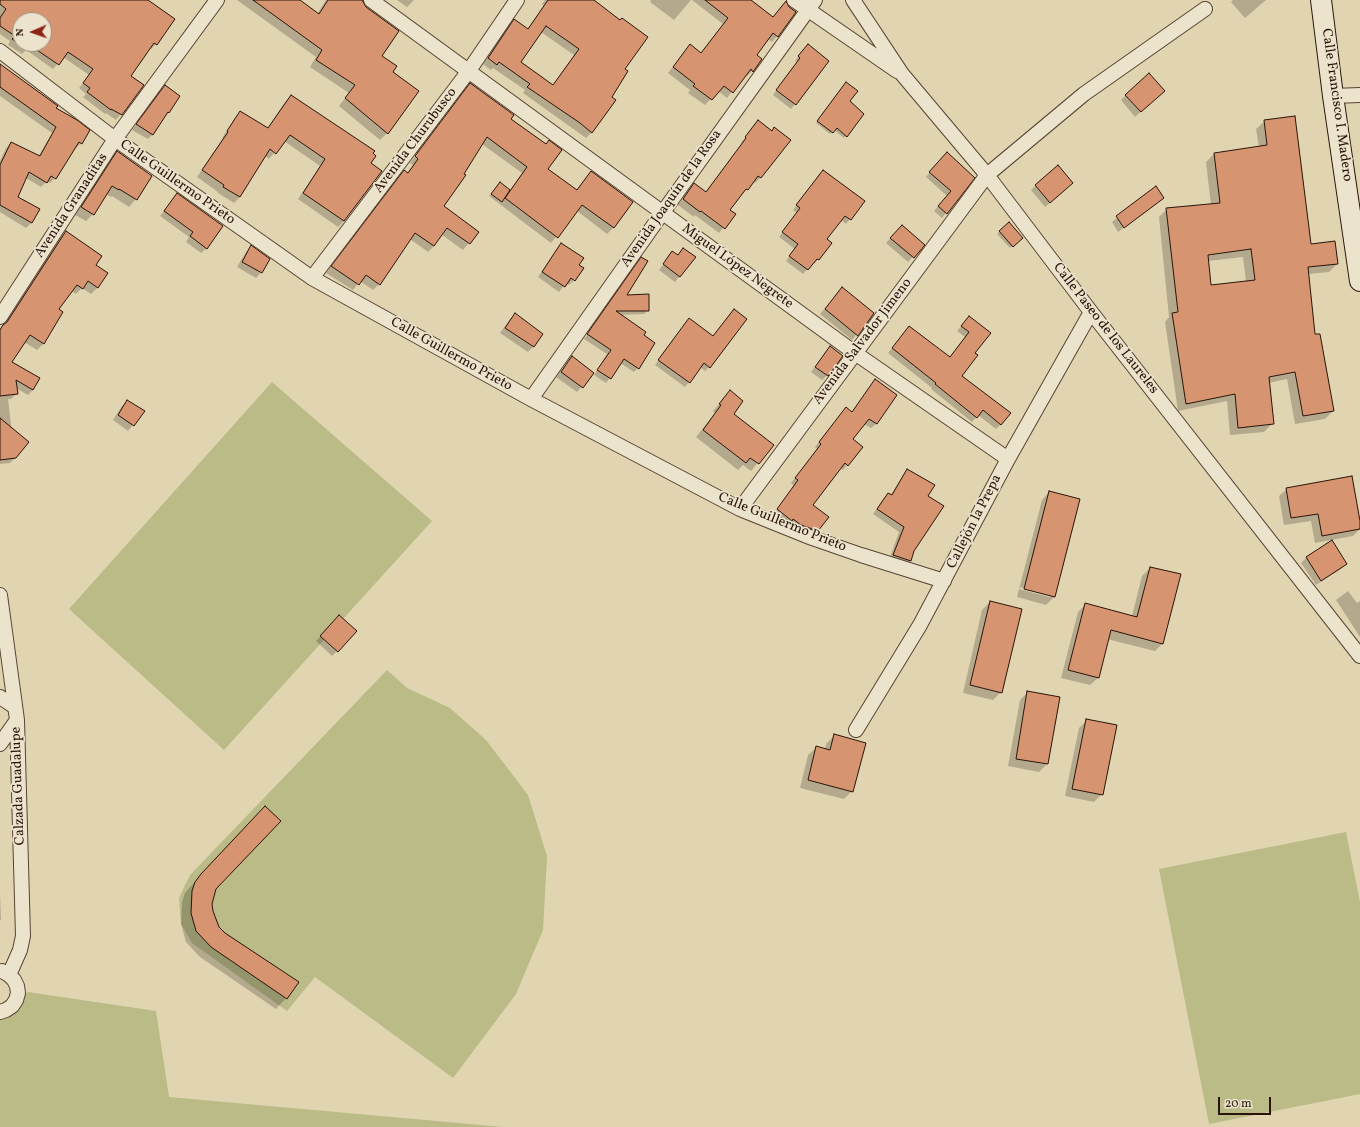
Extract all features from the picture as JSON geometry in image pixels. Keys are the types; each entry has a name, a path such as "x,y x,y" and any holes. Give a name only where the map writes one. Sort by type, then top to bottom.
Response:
{"main road":[{"name":"Calle Francisco I. Madero","path":"1321,0 1333,96 1357,228 1360,281"}],"street":[{"name":"Avenida Granaditas","path":"0,318 115,139 217,0"},
{"name":"Miguel López Negrete","path":"372,0 468,72 663,212 855,353 1008,460"},
{"name":"Avenida Churubusco","path":"312,278 468,72 517,0"},
{"path":"794,0 811,5 902,74"},
{"name":"Calle Paseo de los Laureles","path":"853,0 902,74 987,175 1090,312 1360,656"},
{"name":"Avenida Joaquín de la Rosa","path":"531,399 811,5"},
{"name":"Avenida Salvador Jimeno","path":"740,509 987,175 1084,94 1205,9"},
{"name":"Calle Guillermo Prieto","path":"0,51 115,139 312,278 531,399 740,509 819,541 861,556 944,581"},
{"path":"1333,96 1360,95"},
{"name":"Callejón la Prepa","path":"856,730 920,625 1008,460 1090,312"},
{"name":"Calzada Guadalupe","path":"0,595 16,714 23,936 20,950 5,973"},
{"path":"0,697 16,714 0,744"},
{"path":"0,1012 12,1006 18,993 14,980 5,973"}],"green space":[{"path":"272,382 432,521 224,750 69,609"},
{"path":"387,670 407,688 450,708 486,740 528,795 547,856 543,930 516,994 453,1078 315,977 287,1011 192,943 181,924 179,898 190,875"},
{"path":"1346,832 1360,902 1360,1094 1209,1124 1159,869"},
{"path":"28,992 156,1011 169,1097 503,1127 0,1127 0,1018"}],"building":[{"path":"0,0 148,0 175,19 157,45 154,43 131,76 144,85 122,115 111,110 87,92 90,88 83,83 93,69 68,52 59,65 40,52 52,52 52,12 12,12 12,34 0,26 0,18 6,9 0,4"},
{"path":"253,0 300,0 319,14 328,0 362,0 366,7 399,31 382,56 397,66 393,72 419,91 388,134 345,98 355,85 316,60 322,50"},
{"path":"548,0 594,0 620,20 622,18 648,37 625,69 628,71 612,97 616,100 592,133 580,123 527,87 530,84 499,62 497,65 488,58 514,19 528,29","holes":["546,26 579,49 553,85 521,62"]},
{"path":"705,0 751,0 773,17 786,1 789,7 796,12 778,37 773,33 757,55 762,59 753,72 751,69 733,93 724,86 712,100 693,86 695,84 673,67 690,44 701,53 728,18"},
{"path":"808,44 829,61 796,105 776,90 800,58 798,56"},
{"path":"0,64 58,106 56,108 77,120 90,130 82,144 79,142 56,179 51,176 47,183 29,172 18,197 40,209 32,223 0,205 0,165 11,142 40,156 56,127 0,87"},
{"path":"1149,73 1165,91 1141,112 1125,95"},
{"path":"846,82 858,91 850,101 864,114 847,137 837,128 833,133 817,121"},
{"path":"470,83 514,115 511,119 546,144 549,140 562,150 548,169 577,190 591,171 633,202 614,228 582,205 558,238 505,198 527,167 487,137 464,174 466,175 444,206 479,232 470,244 447,228 434,246 415,233 380,285 366,275 359,285 331,266 404,170 408,173 418,159 415,156"},
{"path":"165,85 180,96 153,135 136,124"},
{"path":"291,95 375,151 373,153 376,156 371,163 382,171 344,221 303,193 325,159 290,135 276,154 270,149 240,197 223,187 224,185 202,170 228,132 227,131 240,111 268,128"},
{"path":"1295,116 1311,244 1335,241 1338,264 1308,267 1315,334 1320,334 1334,411 1303,416 1295,372 1269,377 1274,424 1238,428 1235,394 1186,404 1172,313 1178,312 1166,208 1220,203 1214,153 1267,145 1264,120","holes":["1251,249 1255,280 1211,285 1208,255"]},
{"path":"758,120 772,131 774,127 791,140 761,178 758,176 730,210 736,214 725,229 683,199 694,183 706,192"},
{"path":"117,151 152,176 137,200 112,186 94,215 81,207"},
{"path":"947,152 975,178 947,214 938,206 951,191 929,172"},
{"path":"1058,165 1073,183 1050,203 1035,185"},
{"path":"823,170 865,201 851,220 845,216 827,239 832,243 819,260 817,259 808,270 789,256 798,244 782,232 800,208 796,205"},
{"path":"500,182 510,190 502,202 491,194"},
{"path":"1156,186 1164,198 1124,228 1116,216"},
{"path":"177,193 223,226 207,249 190,236 193,232 164,211"},
{"path":"1009,222 1023,238 1013,247 999,231"},
{"path":"902,225 925,245 914,258 890,238"},
{"path":"66,231 102,256 96,265 108,273 98,288 88,281 83,289 77,285 59,309 63,312 44,344 30,335 12,362 40,378 33,390 16,380 18,394 0,396 0,330 7,322"},
{"path":"561,243 584,258 579,265 584,268 575,281 571,278 565,287 542,272"},
{"path":"251,245 270,259 262,273 242,262"},
{"path":"683,248 696,257 680,277 663,264 672,251 678,255"},
{"path":"641,257 648,261 627,295 649,294 649,311 616,311 646,332 644,335 655,343 639,369 624,359 611,379 597,370 611,350 587,334"},
{"path":"842,287 874,313 858,336 825,309"},
{"path":"734,309 747,319 710,368 704,363 690,383 658,360 689,318 713,336"},
{"path":"515,313 543,334 534,347 505,328"},
{"path":"969,316 991,333 975,353 978,355 962,376 1011,413 1001,425 983,410 977,418 892,348 909,326 950,357 969,332 961,326"},
{"path":"830,346 843,356 828,376 815,367"},
{"path":"572,356 594,373 583,388 561,372"},
{"path":"875,379 897,395 877,424 869,419 853,439 863,447 848,466 845,463 813,505 829,517 818,531 801,525 793,519 792,521 777,509 798,480 795,478 821,444 819,442 846,407 852,412"},
{"path":"730,390 743,401 734,414 774,445 759,464 750,458 746,463 703,430 721,405 719,404"},
{"path":"127,400 145,411 134,426 118,415"},
{"path":"0,418 29,442 16,458 0,460"},
{"path":"907,469 935,485 928,496 944,506 914,551 911,561 893,555 904,527 877,509 888,493 892,495"},
{"path":"1352,476 1360,529 1322,536 1318,514 1291,518 1286,488"},
{"path":"1049,491 1080,499 1055,597 1024,589"},
{"path":"1332,540 1347,564 1321,581 1306,557"},
{"path":"1150,567 1181,574 1163,644 1111,630 1099,678 1068,670 1085,603 1137,617"},
{"path":"990,601 1022,609 1002,693 970,685"},
{"path":"339,615 357,631 338,652 320,636"},
{"path":"1027,691 1060,697 1048,764 1016,759"},
{"path":"1086,719 1117,725 1103,795 1072,789"},
{"path":"834,734 866,743 853,792 808,780 816,746 830,750"},
{"path":"265,806 281,821 216,889 212,904 219,927 225,933 299,982 287,999 211,947 196,931 191,913 192,891 195,882"}]}
